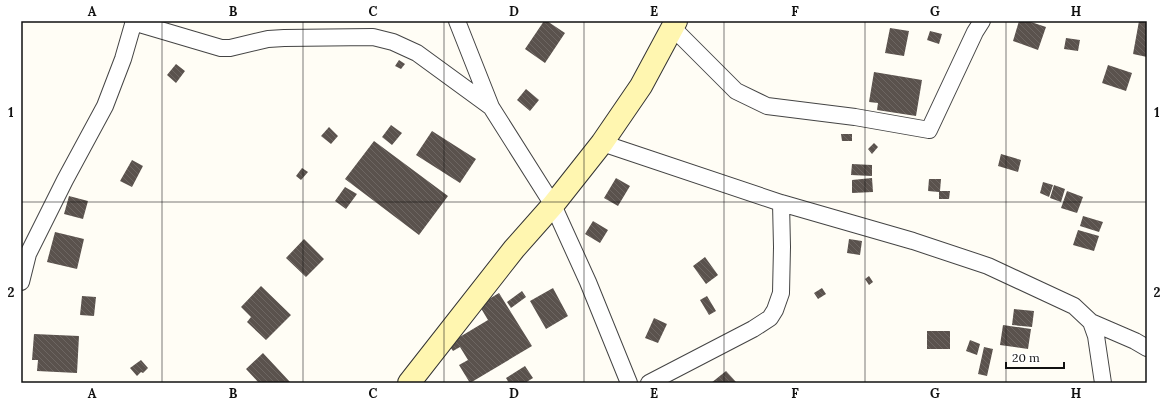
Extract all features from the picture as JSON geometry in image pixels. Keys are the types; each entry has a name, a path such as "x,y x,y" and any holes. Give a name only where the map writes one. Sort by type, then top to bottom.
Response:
{"street":[{"path":"458,21 491,107 553,205 588,282 629,383"},
{"path":"409,383 514,249 553,205 602,143 641,86 675,24 736,91 767,106 855,117 929,130 982,21"},
{"path":"21,282 28,254 65,180 105,106 123,59 133,22 221,48 230,48 268,39 299,37 373,37 393,42 417,53 491,107"},
{"path":"602,143 781,203 913,241 988,266 1074,306 1091,322 1135,341 1147,348"},
{"path":"649,383 753,329 770,318 775,310 781,293 781,203"},
{"path":"1091,322 1096,336 1102,383"}],"building":[{"path":"544,21 547,21 565,33 545,63 525,49"},
{"path":"1019,21 1028,21 1046,27 1038,50 1013,41"},
{"path":"1139,21 1147,21 1147,57 1133,54"},
{"path":"890,28 909,31 904,56 885,53"},
{"path":"930,31 942,34 939,44 927,40"},
{"path":"1066,38 1080,40 1078,51 1064,49"},
{"path":"399,60 405,64 401,69 395,66"},
{"path":"176,64 185,71 176,83 167,75"},
{"path":"1108,65 1132,73 1126,91 1102,83"},
{"path":"874,72 922,80 916,116 877,110 878,103 869,102"},
{"path":"526,89 539,100 530,111 517,100"},
{"path":"391,125 402,133 392,145 382,137"},
{"path":"329,127 338,136 331,144 321,136"},
{"path":"432,131 476,159 460,183 416,155"},
{"path":"841,134 852,134 852,141 842,141"},
{"path":"374,141 448,196 419,235 345,179"},
{"path":"874,143 878,147 872,154 868,149"},
{"path":"1001,154 1021,160 1018,172 998,166"},
{"path":"132,160 143,166 132,187 120,181"},
{"path":"852,164 872,165 872,176 851,175"},
{"path":"302,168 308,172 301,180 296,176"},
{"path":"616,178 630,186 618,206 604,198"},
{"path":"872,178 873,192 852,193 852,180"},
{"path":"929,179 941,179 940,191 950,191 949,199 939,199 939,192 928,191"},
{"path":"1043,182 1053,185 1049,197 1040,193"},
{"path":"1054,185 1065,189 1061,202 1050,198"},
{"path":"345,187 357,194 346,209 335,201"},
{"path":"1067,191 1083,197 1077,213 1061,208"},
{"path":"69,196 88,201 83,219 64,214"},
{"path":"1083,216 1103,222 1099,232 1080,226"},
{"path":"593,221 608,230 600,243 585,234"},
{"path":"1078,230 1099,236 1094,251 1073,245"},
{"path":"55,232 84,239 77,269 47,262"},
{"path":"304,239 324,259 306,277 286,258"},
{"path":"849,239 862,241 860,255 847,253"},
{"path":"705,257 718,275 706,284 693,266"},
{"path":"869,276 873,282 869,285 865,279"},
{"path":"261,286 291,315 266,340 247,322 251,317 241,307"},
{"path":"553,288 568,316 546,329 530,301"},
{"path":"822,288 826,294 818,299 814,293"},
{"path":"522,291 526,297 511,308 507,302"},
{"path":"499,293 532,346 470,383 459,365 468,360 460,347 453,351 448,344 488,320 479,305"},
{"path":"82,296 96,297 94,316 80,315"},
{"path":"707,296 716,311 709,315 700,300"},
{"path":"1014,309 1034,311 1032,327 1012,325"},
{"path":"654,318 667,324 658,343 645,338"},
{"path":"1003,325 1031,329 1028,349 1000,345"},
{"path":"927,331 950,331 950,349 927,349"},
{"path":"34,334 79,336 77,373 37,371 38,360 32,360"},
{"path":"970,340 980,344 977,355 966,351"},
{"path":"984,347 993,349 987,376 978,374"},
{"path":"263,353 290,382 259,383 246,369"},
{"path":"141,360 148,368 137,376 130,368"},
{"path":"525,366 533,378 525,383 509,383 506,378"},
{"path":"726,371 737,383 711,383"}]}
